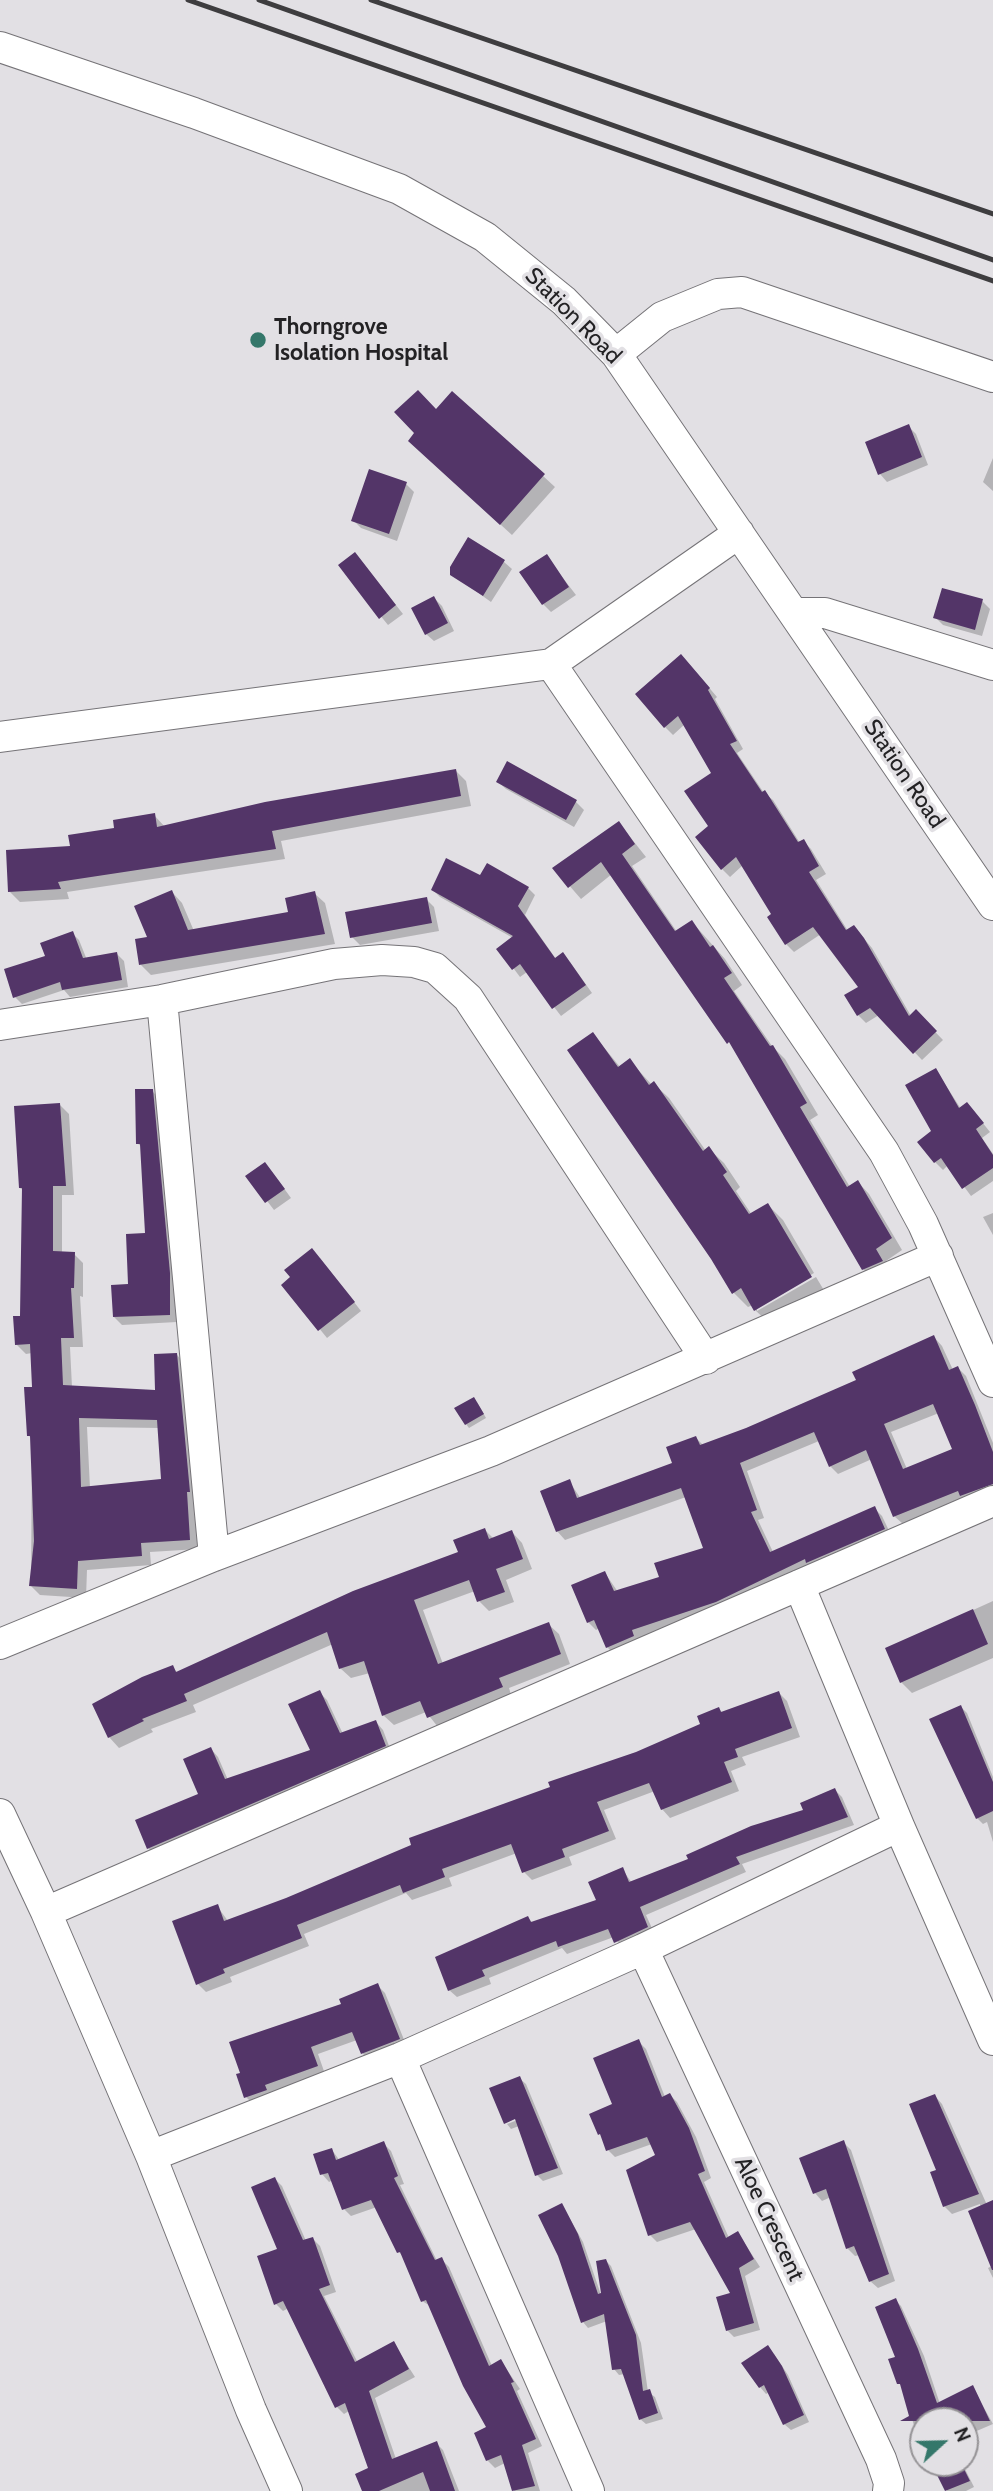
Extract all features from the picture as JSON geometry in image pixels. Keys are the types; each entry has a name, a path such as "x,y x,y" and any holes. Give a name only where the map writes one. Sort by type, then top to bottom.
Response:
{"street":[{"name":"Station Road","path":"0,47 194,113 399,189 485,237 518,261 564,301 616,354 993,905"},
{"path":"616,354 662,317 718,294 741,292 993,377"},
{"path":"0,737 551,664 739,533"},
{"path":"795,613 825,613 993,665"},
{"path":"551,664 884,1152 938,1256 993,1382"},
{"path":"0,1025 162,1000 334,964 382,960 414,962 435,968 468,998 706,1359"},
{"path":"162,1000 215,1556"},
{"path":"0,1644 215,1556 491,1451 938,1256"},
{"path":"46,1913 993,1501"},
{"path":"799,1585 899,1826 993,2040"},
{"path":"0,1814 151,2156 251,2410 286,2491"},
{"path":"151,2156 400,2058 643,1949 899,1826"},
{"name":"Aloe Crescent","path":"643,1949 881,2459 889,2483 888,2491"},
{"path":"400,2058 589,2491"}],"building":[{"path":"418,390 436,409 452,391 545,474 500,525 408,441 414,433 394,412"},
{"path":"909,424 922,457 878,475 865,442"},
{"path":"369,469 407,482 389,534 351,521"},
{"path":"468,537 505,560 483,596 450,575 450,567"},
{"path":"355,552 396,605 379,619 338,565"},
{"path":"547,554 569,587 542,605 519,572"},
{"path":"942,588 983,599 975,630 933,618"},
{"path":"434,596 448,623 425,635 411,608"},
{"path":"681,654 710,688 708,690 737,741 730,744 762,792 765,790 798,842 804,839 819,866 809,872 846,930 854,925 864,938 909,1016 916,1009 937,1031 913,1054 870,1008 857,1016 844,995 858,987 813,927 785,945 767,917 771,914 736,857 721,870 695,837 708,826 684,791 711,773 678,716 664,728 635,694"},
{"path":"507,761 577,800 566,820 496,782"},
{"path":"456,769 461,796 272,831 276,849 58,882 61,889 8,892 6,850 70,846 68,835 114,828 113,820 155,813 157,827 265,802"},
{"path":"619,821 635,844 622,854 675,931 692,920 710,947 713,945 732,973 724,978 770,1046 773,1045 807,1103 800,1107 847,1187 858,1180 892,1238 876,1249 883,1261 862,1270 729,1042 727,1044 601,862 568,888 552,868"},
{"path":"446,858 480,875 487,863 529,887 518,906 555,958 563,952 586,985 552,1009 520,964 512,970 496,949 513,936 431,890"},
{"path":"172,890 188,930 288,912 285,898 315,891 325,934 139,965 135,939 147,937 134,906"},
{"path":"427,897 432,923 350,938 345,912"},
{"path":"73,931 83,958 117,952 122,980 62,990 60,982 13,998 4,969 45,956 40,943"},
{"path":"593,1032 618,1067 630,1058 649,1085 654,1081 703,1151 709,1146 727,1172 723,1175 749,1214 768,1203 812,1277 754,1311 741,1288 732,1294 711,1259 567,1050"},
{"path":"936,1068 959,1108 967,1102 984,1123 976,1129 993,1155 993,1168 962,1189 941,1158 934,1163 917,1142 931,1131 905,1085"},
{"path":"135,1089 153,1089 170,1273 170,1315 113,1317 111,1285 128,1284 126,1234 145,1233 140,1144 136,1144"},
{"path":"60,1103 66,1186 53,1186 53,1251 75,1252 74,1288 71,1288 74,1338 61,1338 63,1385 155,1390 154,1354 177,1353 190,1492 187,1492 190,1540 141,1543 142,1556 78,1561 77,1589 29,1586 34,1541 30,1436 27,1436 24,1387 32,1387 30,1344 15,1345 13,1316 20,1316 22,1188 19,1188 14,1106","holes":["79,1418 157,1420 161,1479 81,1487"]},
{"path":"265,1162 285,1189 265,1203 245,1176"},
{"path":"312,1248 355,1302 318,1331 281,1285 290,1277 284,1270"},
{"path":"934,1335 949,1370 958,1366 975,1405 993,1452 993,1484 960,1496 958,1491 893,1517 866,1450 829,1467 814,1432 740,1463 757,1510 751,1512 770,1552 875,1506 885,1529 806,1563 805,1559 716,1602 632,1630 634,1636 606,1648 594,1620 587,1623 571,1585 605,1571 614,1591 659,1577 654,1563 703,1548 681,1488 556,1532 540,1491 570,1479 577,1498 672,1463 666,1447 696,1436 700,1445 746,1428 856,1380 852,1372","holes":["933,1404 952,1449 903,1469 884,1424"]},
{"path":"474,1397 484,1414 465,1425 454,1408"},
{"path":"485,1528 489,1539 512,1530 523,1559 496,1569 505,1592 477,1602 469,1580 414,1600 438,1664 549,1622 561,1654 499,1678 503,1687 427,1718 420,1701 382,1716 364,1661 339,1669 327,1632 184,1694 187,1701 142,1719 144,1721 108,1738 92,1704 142,1677 173,1665 176,1672 353,1591 458,1552 453,1540"},
{"path":"973,1609 988,1644 900,1683 885,1648"},
{"path":"320,1690 340,1733 376,1720 386,1746 147,1849 135,1820 198,1794 183,1759 211,1747 225,1779 310,1750 288,1704"},
{"path":"779,1691 792,1728 735,1749 738,1757 724,1762 732,1782 661,1810 649,1783 597,1802 609,1831 562,1849 565,1857 522,1873 511,1844 442,1869 445,1877 403,1893 400,1885 297,1925 302,1938 223,1969 225,1973 196,1985 172,1921 218,1904 224,1921 286,1898 411,1845 409,1838 550,1787 548,1782 636,1752 700,1724 697,1716 719,1707 721,1712"},
{"path":"961,1705 993,1782 993,1811 976,1819 929,1719"},
{"path":"835,1788 848,1817 736,1857 740,1864 640,1907 648,1927 614,1943 608,1929 558,1947 556,1941 482,1970 485,1976 448,1991 435,1957 528,1916 531,1922 596,1900 588,1882 623,1867 629,1882 688,1859 686,1855 751,1826 803,1810 800,1803"},
{"path":"378,1983 400,2039 361,2054 352,2032 311,2047 318,2066 265,2085 267,2090 244,2098 236,2074 240,2073 229,2042 341,2004 339,1999"},
{"path":"639,2039 662,2097 670,2093 689,2128 705,2171 698,2174 726,2238 738,2231 754,2259 739,2268 754,2323 726,2331 716,2297 730,2293 690,2222 648,2236 626,2170 655,2155 647,2137 606,2151 589,2114 612,2104 593,2058"},
{"path":"520,2076 558,2168 535,2176 515,2119 504,2124 489,2088"},
{"path":"935,2094 979,2194 943,2207 930,2172 936,2170 909,2104"},
{"path":"844,2140 889,2274 869,2282 854,2246 846,2249 826,2189 813,2194 799,2158"},
{"path":"384,2141 398,2176 394,2178 435,2260 442,2257 489,2366 501,2359 514,2382 511,2383 536,2439 522,2445 535,2486 512,2491 501,2455 486,2461 474,2433 486,2427 463,2386 426,2300 421,2302 400,2252 397,2253 371,2200 342,2210 328,2173 320,2175 313,2154 332,2148 336,2160"},
{"path":"275,2177 303,2240 313,2237 330,2285 319,2289 355,2362 394,2341 409,2369 369,2391 392,2459 437,2441 455,2491 430,2491 423,2472 379,2491 362,2491 355,2474 368,2468 345,2403 335,2408 283,2301 274,2305 257,2256 277,2249 251,2187"},
{"path":"993,2200 993,2270 992,2270 968,2211"},
{"path":"562,2203 578,2234 598,2294 601,2293 596,2261 606,2259 636,2335 643,2391 650,2389 658,2413 639,2420 621,2369 612,2370 604,2314 581,2323 558,2256 538,2215"},
{"path":"896,2298 937,2403 973,2385 990,2421 979,2421 979,2407 909,2407 909,2416 900,2384 897,2384 888,2359 895,2357 875,2307"},
{"path":"768,2345 782,2366 804,2415 783,2425 764,2385 759,2388 741,2363"},
{"path":"938,2477 968,2477 970,2481 945,2491"}],"railway":[{"path":"188,0 993,281"},
{"path":"259,0 993,260"},
{"path":"371,0 993,214"}],"place":[{"name":"Thorngrove Isolation Hospital","path":"258,340"}]}
